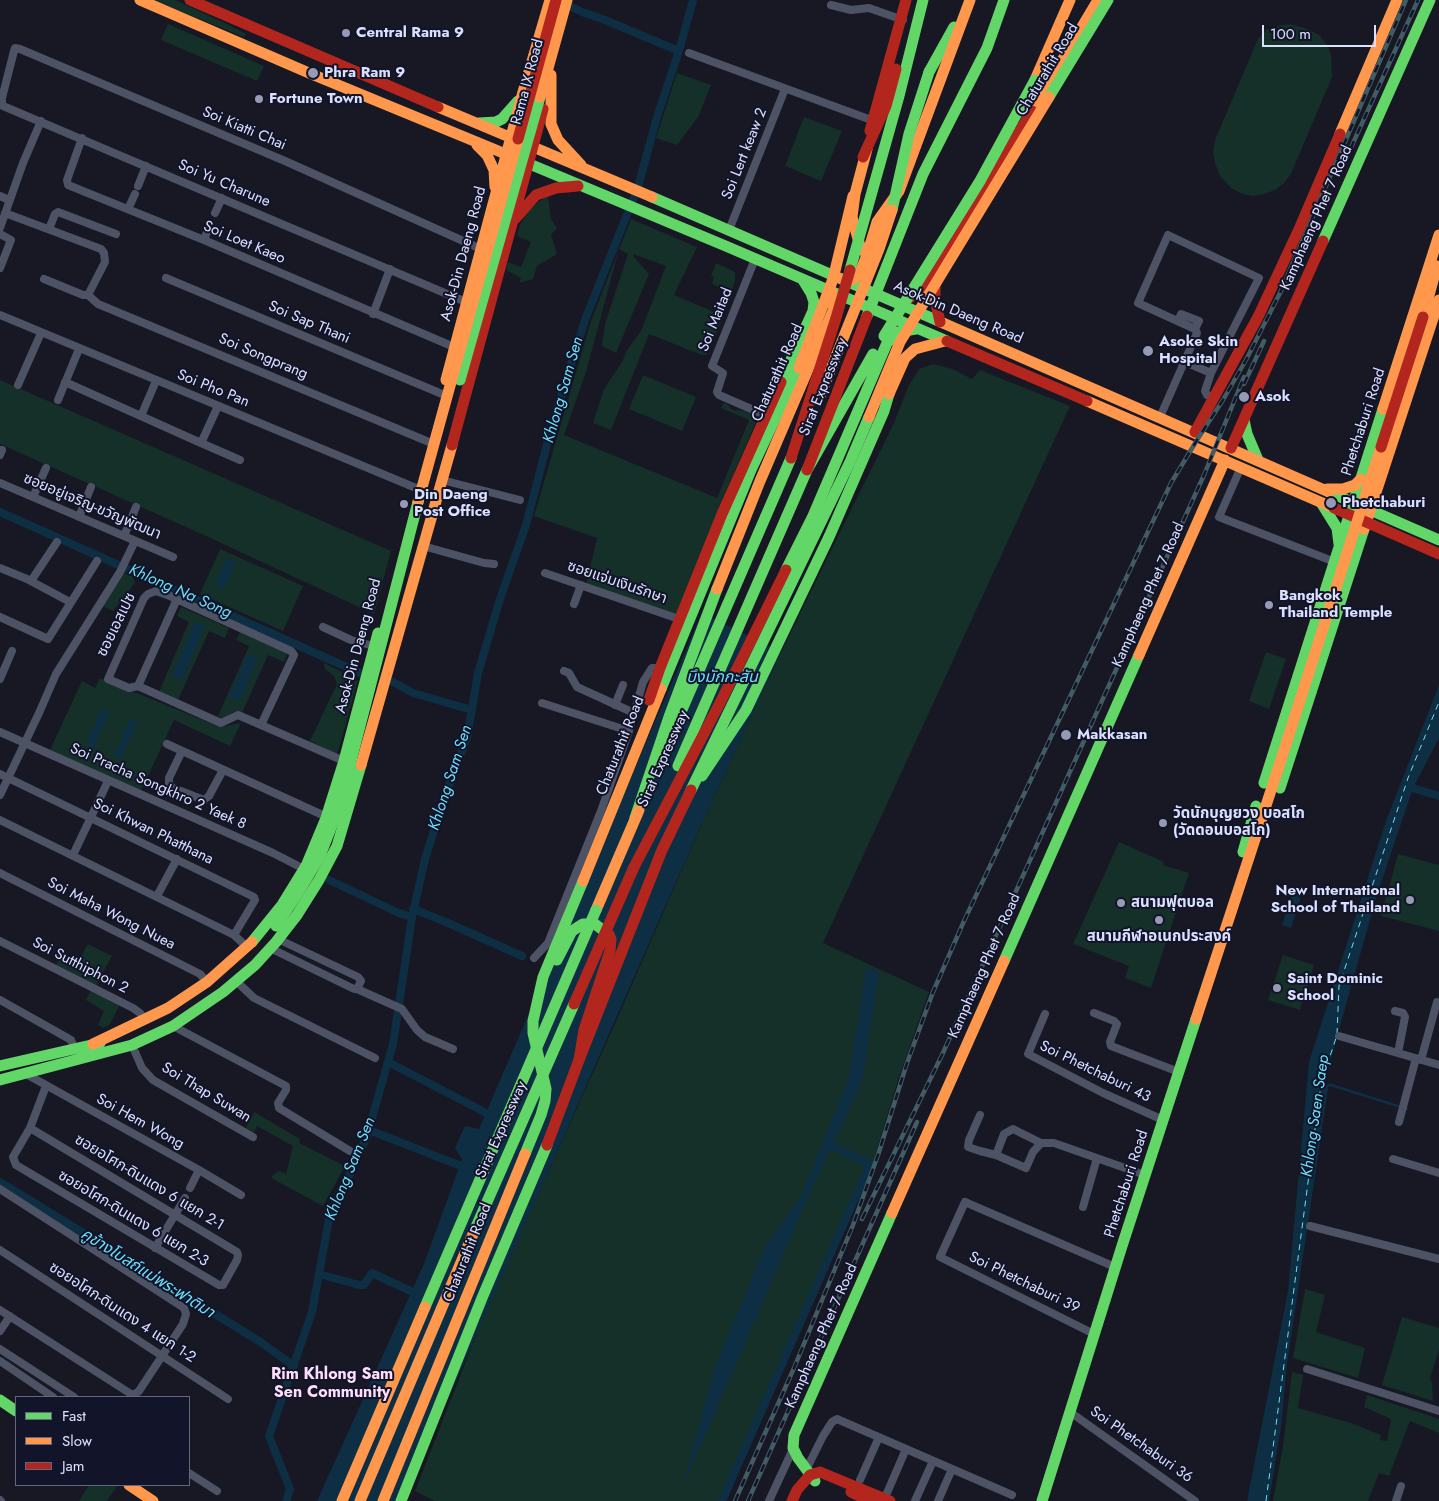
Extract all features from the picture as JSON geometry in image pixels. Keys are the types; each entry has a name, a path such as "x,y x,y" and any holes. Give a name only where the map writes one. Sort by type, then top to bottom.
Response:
{"main road":[{"path":"140,0 507,156"},
{"path":"190,0 512,138"},
{"name":"Rama IX Road","path":"519,168 556,0"},
{"name":"Rama IX Road","path":"519,168 567,0"},
{"name":"Rama IX Road","path":"533,146 572,0"},
{"name":"Chaturathit Road","path":"866,255 860,246 852,217 855,194 907,0"},
{"name":"Chaturathit Road","path":"383,1501 545,1102 546,1089 533,1032 533,1021 543,977 751,470 799,368 829,291 863,157 907,0"},
{"path":"863,157 886,106 912,12 918,0"},
{"path":"790,458 836,318 899,96 922,0"},
{"path":"842,279 851,280 859,275 877,222 900,191 970,0"},
{"name":"Sirat Expressway","path":"342,1501 790,458 831,371 879,249 895,200 909,134 928,72 970,0"},
{"name":"Sirat Expressway","path":"360,1501 411,1378 807,470 923,174 987,48 1004,0"},
{"path":"807,470 896,314 980,181 1035,80 1070,0"},
{"name":"Chaturathit Road","path":"901,305 923,289 936,270 1098,0"},
{"name":"Chaturathit Road","path":"401,1501 482,1298 558,1121 579,1060 662,850 850,462 900,342 1108,0"},
{"name":"Kamphaeng Phet 7 Road","path":"1195,432 1258,317 1300,227 1397,0"},
{"name":"Kamphaeng Phet 7 Road","path":"1232,448 1430,0"},
{"name":"Rama IX Road","path":"512,138 548,4"},
{"path":"309,73 315,69 318,61 315,55"},
{"path":"552,75 551,124 558,140 582,167"},
{"path":"474,123 496,122 504,118 523,92"},
{"path":"467,138 479,146 494,170 493,207"},
{"name":"Asok-Din Daeng Road","path":"93,1044 168,1008 207,982 265,927 282,905 304,869 327,817 344,761 428,442 512,138 1232,448 1439,540"},
{"name":"Asok-Din Daeng Road","path":"2,1066 75,1050 124,1036 173,1013 198,998 219,984 239,966 276,926 320,856 339,807 416,511 519,168 533,146"},
{"name":"Asok-Din Daeng Road","path":"507,156 519,168 580,186 755,259 1225,460 1439,554"},
{"name":"Asok-Din Daeng Road","path":"0,1080 132,1045 173,1026 223,992 255,965 297,915 337,846 442,480 513,222 519,168"},
{"name":"Asok-Din Daeng Road","path":"376,714 390,642 408,573 519,168"},
{"path":"513,222 536,195 556,188 580,186"},
{"name":"Phetchaburi Road","path":"1242,877 1246,834 1273,756 1439,235"},
{"name":"Phetchaburi Road","path":"1044,1499 1115,1268 1423,318 1439,259"},
{"name":"Chaturathit Road","path":"936,270 935,299 940,322"},
{"path":"634,752 653,685 679,619 765,415 813,311 814,302 803,280"},
{"path":"635,818 669,717 706,617 760,480 785,426 833,311 832,292"},
{"name":"Phetchaburi Road","path":"1242,877 1258,853 1266,831 1439,300"},
{"path":"460,328 481,335"},
{"path":"634,867 722,699 813,516 887,343 898,332 916,329"},
{"path":"692,791 746,710 829,538 905,358 915,349 945,341"},
{"path":"446,377 468,384"},
{"path":"1244,420 1247,434 1258,460"},
{"path":"1379,423 1384,432 1392,433 1398,428"},
{"name":"Kamphaeng Phet 7 Road","path":"794,1449 794,1435 1225,460"},
{"path":"1316,486 1329,490 1344,489 1362,479"},
{"path":"1380,484 1386,510 1396,521"},
{"path":"1321,502 1337,528 1339,546"},
{"path":"1356,553 1368,536 1382,531 1389,532"},
{"path":"1324,593 1327,590 1337,590 1341,600"},
{"path":"540,987 550,973 572,931 577,927 589,922 602,927 608,933 611,939 610,951 584,1030 579,1060"},
{"path":"0,1400 15,1410"},
{"path":"794,1449 810,1475 870,1501"},
{"path":"792,1501 797,1490 810,1475 820,1472 888,1497"},
{"path":"800,1501 810,1475"},
{"path":"364,1501 368,1484"},
{"path":"130,1486 146,1499"}],"street":[{"path":"831,6 851,10 869,8 903,20"},
{"name":"Soi Kiatti Chai","path":"4,70 16,48 20,49 285,161 481,249"},
{"path":"689,53 874,121"},
{"name":"Soi Yu Charune","path":"4,70 2,104 466,302"},
{"name":"Soi Lert keaw 2","path":"729,230 785,89"},
{"path":"0,228 9,200 41,121"},
{"name":"Soi Loet Kaeo","path":"82,138 66,183 68,185 204,240 373,314 454,347"},
{"path":"128,209 146,166"},
{"path":"0,196 9,200"},
{"path":"215,213 222,198"},
{"path":"49,229 55,214 58,212 116,234"},
{"path":"5,213 102,250 106,262 88,295"},
{"path":"204,240 210,224"},
{"path":"0,234 11,240 0,268"},
{"path":"1160,417 1198,333 1196,328 1138,303 1168,235 1259,278 1211,373 1205,391 1206,394 1214,398"},
{"name":"Soi Maitad","path":"755,259 712,366 723,373 717,392 719,395 765,415"},
{"path":"373,314 390,269"},
{"name":"Soi Sap Thani","path":"166,278 442,394"},
{"name":"Soi Songprang","path":"44,279 83,295 88,295 98,304 428,442"},
{"name":"Soi Pho Pan","path":"0,315 416,488"},
{"path":"18,385 41,333"},
{"path":"58,400 79,349"},
{"path":"1185,362 1211,373"},
{"path":"141,416 156,380"},
{"path":"65,382 240,460"},
{"path":"201,443 218,406"},
{"path":"1241,467 1219,517 1335,562"},
{"path":"33,497 46,468"},
{"path":"442,480 520,500"},
{"name":"ซอยอยู่เจริญ-ขวัญพัฒนา","path":"0,483 173,557"},
{"path":"79,517 91,487"},
{"path":"124,536 136,507"},
{"path":"0,795 56,674 126,562 135,541"},
{"path":"31,581 57,542"},
{"path":"423,546 494,564"},
{"path":"0,617 48,638 97,561"},
{"path":"0,568 31,581 70,602"},
{"name":"ซอยแจ่มเงินรักษา","path":"545,573 679,619"},
{"path":"574,604 581,585"},
{"name":"ซอยเอสเปซ","path":"261,725 294,655 291,651 177,599 156,591 148,594 108,679 128,688 138,686 222,723 238,715 261,725 344,761"},
{"path":"138,686 177,599"},
{"path":"323,627 351,640 374,646"},
{"path":"0,679 12,651"},
{"path":"534,958 548,943 601,812 629,731 643,682 652,668 660,668"},
{"path":"564,671 569,673 577,687 634,713"},
{"path":"615,704 623,686"},
{"path":"542,703 629,731"},
{"name":"Soi Pracha Songkhro 2 Yaek 8","path":"0,732 273,853 304,869"},
{"path":"167,744 327,817"},
{"path":"182,751 169,778 169,784 173,788 204,800 210,796 222,770"},
{"name":"Soi Khwan Phatthana","path":"0,774 254,897 255,900 234,935"},
{"path":"73,855 108,781"},
{"path":"0,820 234,935 246,947"},
{"path":"157,896 177,859"},
{"name":"Soi Maha Wong Nuea","path":"0,873 200,974 207,982"},
{"path":"278,939 358,977 361,981 358,989"},
{"name":"Soi Sutthiphon 2","path":"0,941 133,1008 145,1020"},
{"path":"270,948 402,1009 417,1030 426,1037 453,1049"},
{"path":"236,981 254,998 375,1058"},
{"path":"0,1000 64,1036 73,1044 75,1050"},
{"path":"1399,1122 1437,1002"},
{"path":"1396,1010 1405,1017 1398,1053"},
{"path":"1094,1013 1117,1024 1110,1046 1179,1072"},
{"name":"Soi Phetchaburi 43","path":"1045,1014 1028,1054 1103,1093 1163,1120"},
{"path":"173,1026 286,1086 286,1090 278,1103 278,1108 350,1151"},
{"path":"1339,1036 1439,1065"},
{"name":"Soi Thap Suwan","path":"132,1045 142,1068 153,1080 253,1137"},
{"name":"Soi Hem Wong","path":"26,1074 241,1195"},
{"path":"30,1128 46,1086"},
{"path":"980,1115 968,1146 980,1152 996,1155 1026,1168 1033,1152 1041,1143"},
{"name":"ซอยอโศก-ดินแดง 6 แยก 2-3","path":"30,1128 13,1157 16,1165 219,1285 223,1285 231,1270"},
{"name":"ซอยอโศก-ดินแดง 6 แยก 2-1","path":"30,1128 237,1252 238,1255 231,1270"},
{"path":"996,1155 1004,1134 1014,1129 1041,1143 1054,1143 1145,1175"},
{"path":"1083,1207 1097,1158"},
{"path":"1393,1159 1439,1173"},
{"path":"190,1188 199,1170"},
{"path":"0,1189 184,1308 186,1319 138,1391 135,1394 131,1394 0,1310"},
{"path":"155,1248 184,1198"},
{"name":"Soi Phetchaburi 39","path":"1094,1334 940,1257 965,1202 1115,1268"},
{"path":"1310,1226 1439,1259"},
{"name":"ซอยอโศก-ดินแดง 4 แยก 1-2","path":"0,1250 228,1399"},
{"path":"0,1332 10,1316"},
{"path":"0,1349 72,1396"},
{"path":"0,1361 52,1396"},
{"path":"1306,1369 1439,1410"},
{"path":"55,1396 61,1389"},
{"name":"Soi Phetchaburi 36","path":"1070,1412 1195,1501"},
{"path":"810,1475 824,1436 832,1422 837,1419 1012,1495"},
{"path":"860,1480 879,1437"},
{"path":"769,1501 794,1449"},
{"path":"888,1497 906,1449"},
{"path":"915,1501 933,1461"},
{"path":"938,1501 952,1470"},
{"path":"190,1474 217,1491"},
{"path":"1396,1501 1401,1486"}],"green space":[{"path":"153,0 175,0 246,34 244,37"},
{"path":"168,24 264,66 257,81 161,40"},
{"path":"1290,24 1308,29 1319,35 1327,45 1331,54 1332,77 1291,174 1275,190 1253,196 1243,194 1231,188 1220,176 1213,152 1215,140 1258,39 1266,30"},
{"path":"677,73 711,85 698,117 677,145 656,138"},
{"path":"804,117 842,131 821,181 785,166"},
{"path":"548,197 551,219 557,228 551,235 557,254 537,266 533,279 519,283 521,278 506,270 508,262 521,267 531,242 517,236 520,225 529,209"},
{"path":"631,219 697,247 674,295 724,316 706,355 649,334 611,430 593,423 604,389 622,362 627,350 641,331 666,266 633,254 649,274 616,353 602,346 605,324 628,254 619,249"},
{"path":"618,251 586,372 564,435 717,498 749,420 721,408 724,403 733,410 745,411 755,416 756,422 676,614 586,585 597,538 534,516 591,321"},
{"path":"716,263 735,272 735,281 731,292 712,284 714,277 711,276"},
{"path":"933,364 952,369 972,379 980,370 1070,406 823,943 929,992 898,1080 872,1166 726,1501 435,1501 415,1491 486,1310 617,1019 706,814 781,652 894,423 908,387 919,369"},
{"path":"643,375 696,397 682,431 629,409"},
{"path":"0,380 391,551 374,614 0,444"},
{"path":"220,549 303,586 283,631 200,594"},
{"path":"123,573 132,576 135,583 113,611 102,606"},
{"path":"181,607 229,628 225,638 209,631 178,700 159,692 189,622 177,616"},
{"path":"240,632 288,653 284,662 268,655 242,713 235,712 224,719 218,716 249,646 236,640"},
{"path":"1266,652 1286,659 1269,709 1249,701"},
{"path":"324,663 358,680 337,755 310,741 337,684 334,676 325,669"},
{"path":"100,678 220,727 241,723 230,746 174,720 141,791 50,750 82,681 95,688"},
{"name":"สนามฟุตบอล","path":"1119,842 1164,862 1163,865 1189,873 1151,988 1125,978 1129,966 1073,944"},
{"path":"1398,854 1439,865 1439,931 1381,916"},
{"path":"88,944 112,956 96,986 56,965 62,952 79,960"},
{"path":"1283,955 1314,965 1300,1010 1268,1000"},
{"path":"91,990 120,1004 110,1024 103,1028 98,1025 104,1011 86,1000"},
{"path":"254,1112 300,1139 299,1143 345,1166 323,1206 271,1178 279,1171 286,1174 293,1146 257,1126 254,1132 246,1128"},
{"path":"1305,1289 1325,1295 1316,1332 1365,1348 1358,1378 1293,1358"},
{"path":"1402,1317 1439,1328 1439,1350 1430,1378 1433,1401 1382,1385"},
{"path":"1292,1372 1303,1375 1298,1408 1351,1423 1381,1435 1380,1440 1387,1441 1391,1419 1364,1407 1367,1395 1439,1419 1439,1433 1410,1421 1389,1476 1379,1473 1368,1501 1273,1501 1283,1446"},
{"path":"88,1486 117,1486 107,1501 79,1501"}],"water":[{"path":"227,558 236,562 224,589 215,585"},
{"name":"บึงมักกะสัน","path":"702,613 781,652 706,814 403,1501 317,1501 424,1264 462,1159 455,1148 465,1126 479,1129"},
{"path":"195,622 205,626 182,680 172,676"},
{"path":"248,654 258,658 239,701 229,697"},
{"name":"Khlong Saen Saep","path":"1439,685 1439,738 1413,788 1376,898 1324,1083 1328,1088 1287,1364 1281,1427 1269,1501 1247,1501 1288,1291 1309,1062 1386,821"},
{"path":"102,709 109,712 93,749 86,745"},
{"path":"130,719 137,722 121,759 114,755"},
{"path":"1294,891 1302,893 1291,928 1282,925"},
{"path":"866,967 879,973 862,1082 813,1186 682,1488 714,1369 765,1246 800,1198 849,1077"}],"waterway":[{"name":"Khlong Sam Sen","path":"286,1501 290,1489 269,1436 312,1312 329,1219 367,1136 393,1044 412,917 425,859 446,793 467,738 478,673 500,599 526,525 551,429 585,320 638,187 657,117 679,51 693,0"},
{"path":"563,3 679,51"},
{"name":"Khlong Na Song","path":"0,512 360,673"},
{"name":"Khlong Na Song","path":"393,682 413,693 472,710"},
{"path":"1409,787 1439,796"},
{"path":"329,880 399,913 412,917"},
{"path":"413,909 522,956"},
{"path":"388,1062 494,1117"},
{"path":"1323,1087 1331,1085 1407,1109"},
{"path":"369,1130 466,1168"},
{"path":"722,1501 870,1164 832,1146"},
{"name":"คูข้างโบสถ์แม่พระฟาติมา","path":"0,1182 259,1341 294,1366"},
{"path":"319,1274 364,1285 372,1273 415,1293"}],"ferry route":[{"path":"1337,1034 1339,986 1408,778 1439,702"},
{"path":"1266,1501 1321,1084 1336,1038"}],"railway":[{"path":"735,1501 794,1368 853,1225 878,1155 907,1063 933,992 964,921 1171,483 1246,360 1280,293 1406,0"},
{"path":"1344,163 1418,0"},
{"path":"1244,384 1264,341"},
{"path":"862,1219 942,1055 1204,475 1244,377"},
{"path":"748,1501 917,1122"}],"traffic: fast":[{"path":"850,270 899,96 923,0"},
{"path":"867,316 923,174 987,48 1004,0"},
{"path":"1049,97 1108,0"},
{"path":"1323,241 1430,0"},
{"path":"929,72 954,27"},
{"path":"892,210 909,134 929,72"},
{"path":"884,336 980,181 1035,80"},
{"path":"460,380 540,97"},
{"path":"479,123 496,122 502,119 518,101"},
{"path":"508,155 947,341"},
{"path":"652,197 943,323"},
{"path":"781,382 813,311 814,302 803,280"},
{"path":"786,570 813,516 887,343 898,332 916,329"},
{"path":"678,766 807,470 873,354"},
{"path":"661,689 751,470 799,368"},
{"path":"702,776 746,710 829,537 884,411 889,394"},
{"path":"1264,783 1383,409"},
{"path":"691,790 850,462 869,417"},
{"path":"1244,420 1247,434 1258,460"},
{"path":"674,728 791,458"},
{"path":"1329,492 1439,540"},
{"path":"276,926 320,856 339,807 418,502"},
{"path":"1322,504 1337,528 1339,544"},
{"path":"1280,788 1364,529"},
{"path":"635,818 669,717 717,589"},
{"path":"252,942 282,905 306,866 326,818 344,761 378,633"},
{"path":"1004,961 1139,655"},
{"path":"0,1080 132,1045 173,1026 223,992 255,965 297,915 319,880 337,846 361,765"},
{"path":"1243,852 1256,806"},
{"path":"525,1154 541,1115 546,1089 533,1033 533,1021 543,977 583,881"},
{"path":"425,1307 596,910"},
{"path":"557,960 572,931 583,924 595,924 609,935"},
{"path":"476,1227 574,1004"},
{"path":"1042,1501 1196,1019"},
{"path":"0,1066 100,1043"},
{"path":"401,1501 482,1298 547,1145"},
{"path":"815,1481 793,1448 794,1435 892,1213"},
{"path":"0,1400 15,1410"}],"traffic: slow":[{"path":"140,0 309,73 508,155"},
{"path":"446,380 523,92 550,0"},
{"path":"540,97 567,0"},
{"path":"867,255 877,222 899,191 970,0"},
{"path":"1035,80 1070,0"},
{"path":"1032,111 1098,0"},
{"path":"1340,134 1397,0"},
{"path":"551,75 551,124 558,140 581,165"},
{"path":"869,417 900,342 1049,97"},
{"path":"438,107 652,197"},
{"path":"418,502 518,139"},
{"path":"477,145 487,155 494,170 495,187"},
{"path":"842,279 851,280 859,275 867,255 860,246 852,217 855,194 867,149"},
{"path":"799,368 833,279 853,196"},
{"path":"820,396 879,249 892,210"},
{"path":"1383,409 1439,235"},
{"path":"1423,317 1437,266"},
{"path":"717,589 760,481 833,311 832,292"},
{"path":"1364,529 1439,300"},
{"path":"943,323 1329,492"},
{"path":"889,394 905,358 915,349 945,341"},
{"path":"1087,401 1334,508"},
{"path":"361,765 452,445"},
{"path":"1277,772 1381,447"},
{"path":"1139,655 1225,460"},
{"path":"1327,489 1343,489 1355,485 1361,479"},
{"path":"583,881 661,689"},
{"path":"1196,1019 1277,772"},
{"path":"596,910 639,810"},
{"path":"93,1044 168,1008 207,982 252,942"},
{"path":"892,1213 1004,961"},
{"path":"383,1501 525,1154"},
{"path":"360,1501 476,1227"},
{"path":"342,1501 425,1307"},
{"path":"130,1486 153,1501"}],"traffic: jam":[{"path":"190,0 438,107"},
{"path":"518,139 556,0"},
{"path":"870,131 906,0"},
{"path":"863,157 886,106 896,69"},
{"path":"452,445 543,109"},
{"path":"908,299 923,289 1032,111"},
{"path":"1195,432 1258,317 1300,227 1340,134"},
{"path":"515,219 536,195 556,188 578,186"},
{"path":"1231,448 1323,241"},
{"path":"791,458 850,270"},
{"path":"935,280 935,299 940,322"},
{"path":"807,470 867,316"},
{"path":"1381,447 1423,317"},
{"path":"947,341 1087,401"},
{"path":"649,700 722,514 781,382"},
{"path":"1334,508 1439,554"},
{"path":"634,867 722,699 786,570"},
{"path":"579,1060 662,850 691,790"},
{"path":"574,1004 634,867"},
{"path":"547,1145 579,1060 584,1030 610,951 611,939 609,935"},
{"path":"792,1501 797,1490 810,1475 820,1472 890,1501"},
{"path":"851,1492 870,1501"}],"place":[{"name":"Central Rama 9","path":"346,33"},
{"name":"Phra Ram 9","path":"313,73"},
{"name":"Fortune Town","path":"259,99"},
{"name":"Asoke Skin Hospital","path":"1148,351"},
{"name":"Asok","path":"1244,397"},
{"name":"Phetchaburi","path":"1331,503"},
{"name":"Din Daeng Post Office","path":"404,504"},
{"name":"Bangkok Thailand Temple","path":"1269,605"},
{"name":"Makkasan","path":"1066,735"},
{"name":"วัดนักบุญยวง บอสโก (วัดดอนบอสโก)","path":"1163,823"},
{"name":"New International School of Thailand","path":"1410,900"},
{"name":"สนามฟุตบอล","path":"1121,903"},
{"name":"สนามกีฬาอเนกประสงค์","path":"1159,920"},
{"name":"Saint Dominic School","path":"1277,988"}],"district":[{"name":"Rim Khlong Sam Sen Community","path":"332,1384"}]}
